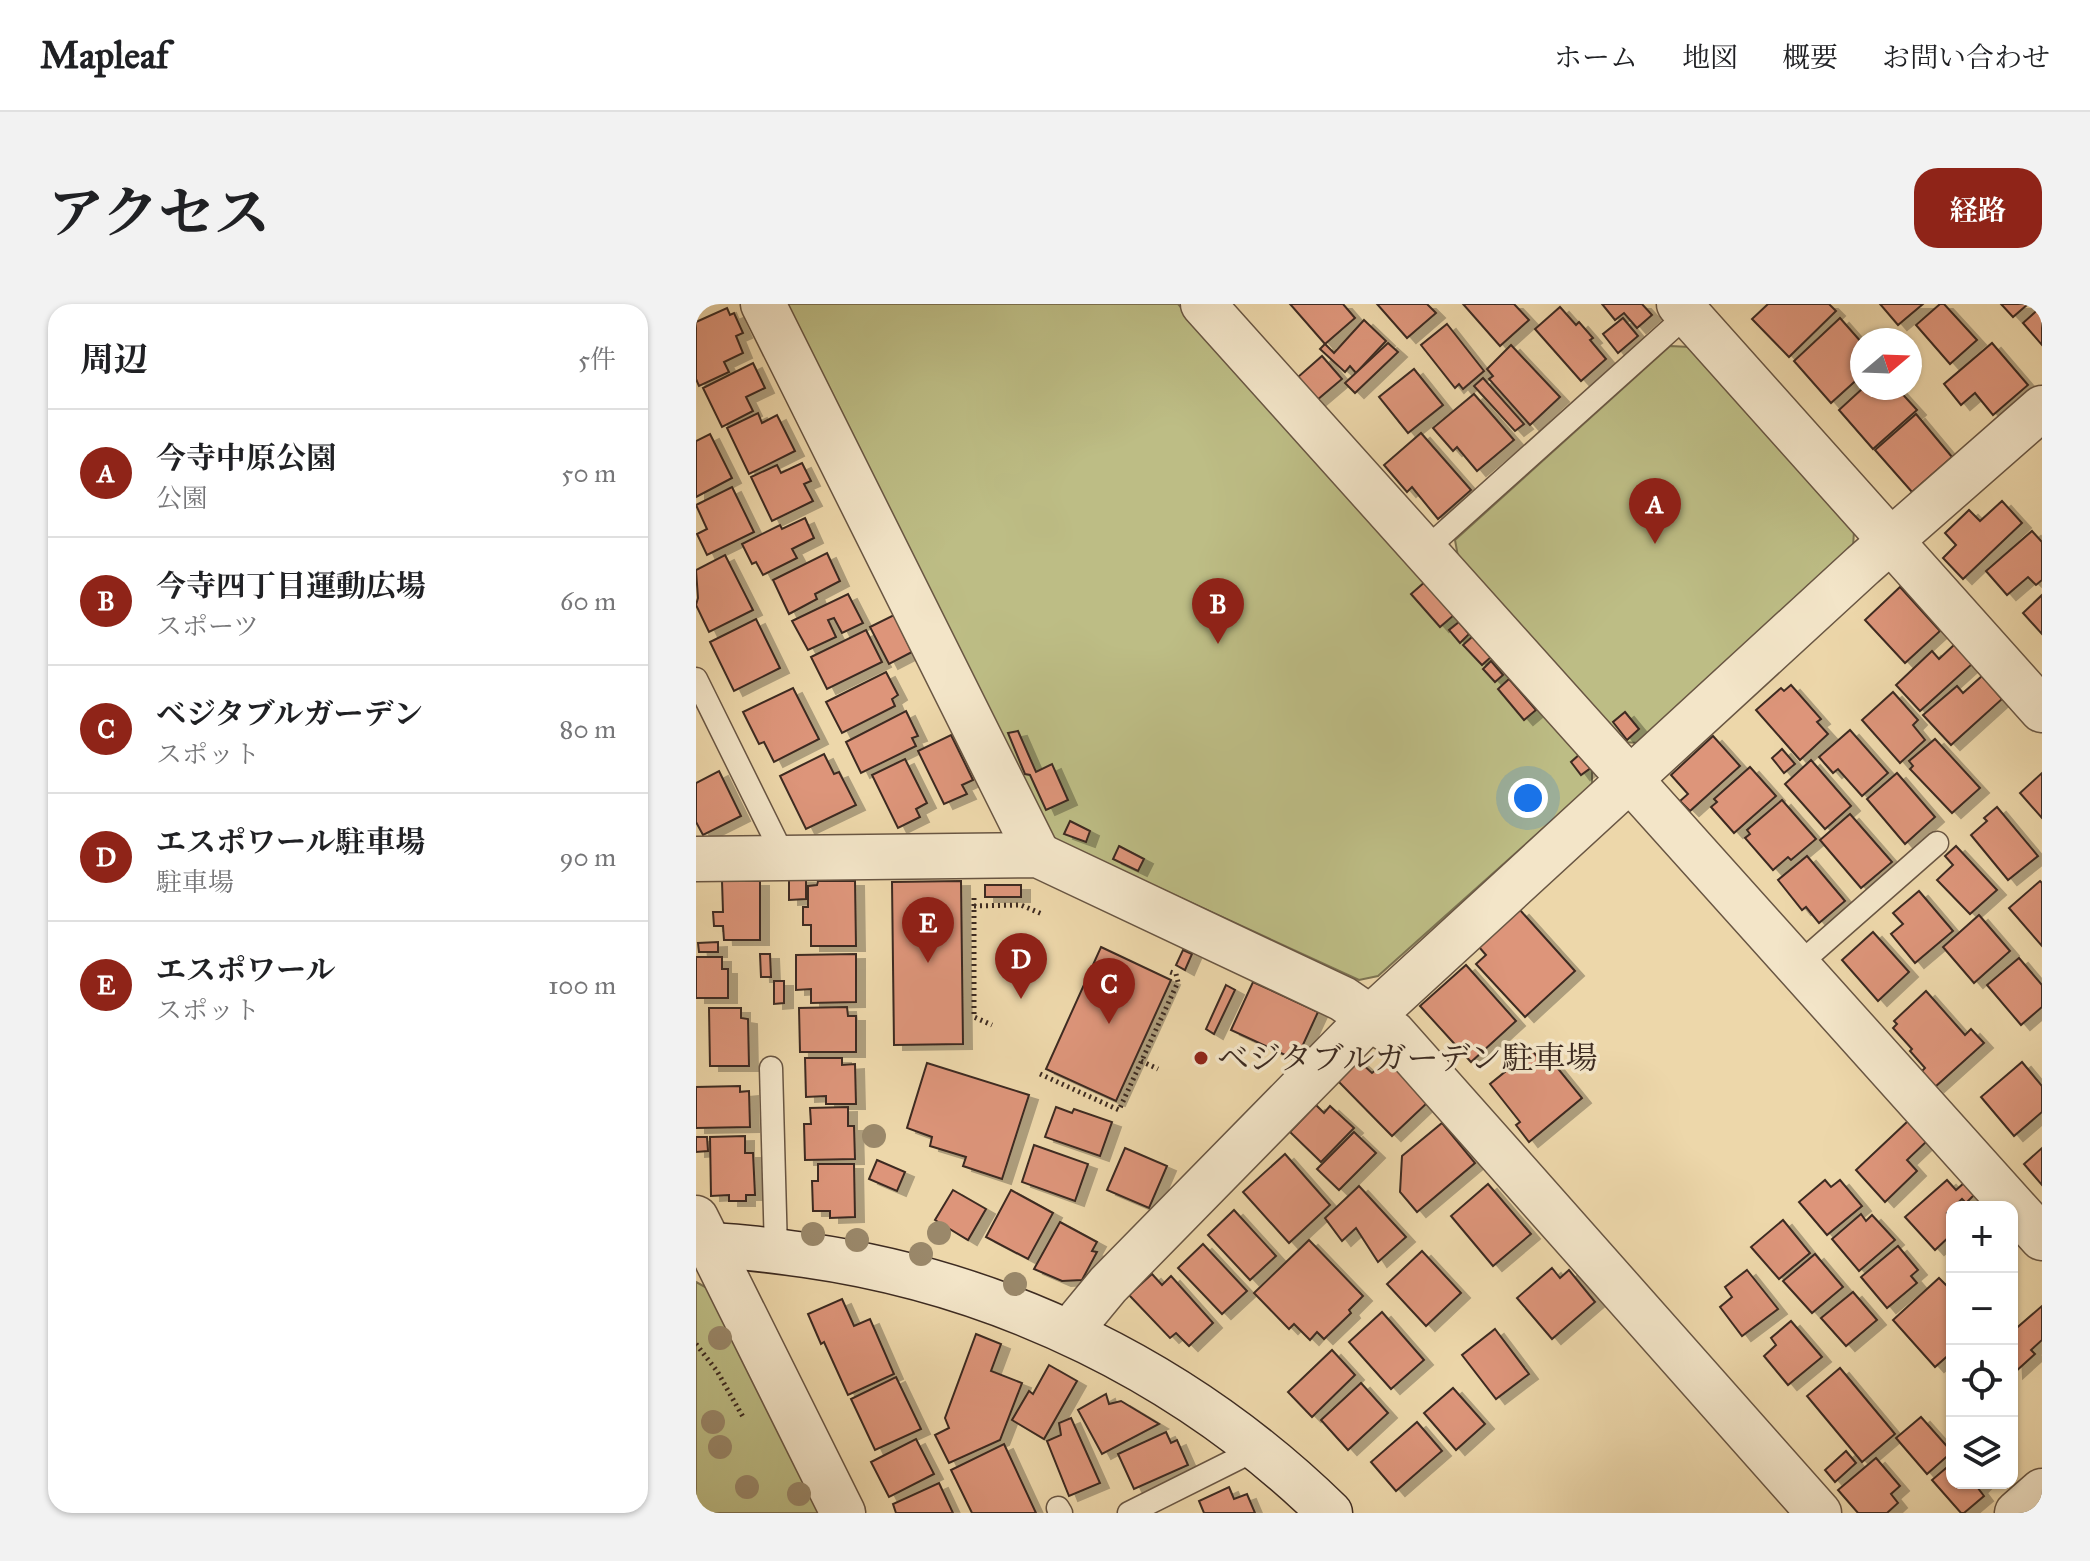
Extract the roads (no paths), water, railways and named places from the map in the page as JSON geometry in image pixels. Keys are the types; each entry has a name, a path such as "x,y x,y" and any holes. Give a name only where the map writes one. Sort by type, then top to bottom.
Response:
{"street":[{"path":"763,304 1038,855"},
{"path":"1203,304 2042,1238"},
{"path":"1683,309 2042,710"},
{"path":"1070,1331 1108,1285 1372,1016 1890,541 2042,408"},
{"path":"696,859 1038,855 1343,999 1394,1034 1819,1513"},
{"path":"700,1236 880,1268 1012,1307 1070,1331 1146,1371 1257,1449 1330,1513"},
{"path":"700,1236 843,1513"},
{"path":"2017,1513 2042,1491"}],"lane":[{"path":"1425,550 1683,309"},
{"path":"696,679 785,859"},
{"path":"1797,966 1937,843"},
{"path":"771,1068 776,1251"},
{"path":"1129,1513 1257,1449"}],"place":[{"name":"今寺中原公園","path":"1655,544"},
{"name":"今寺四丁目運動広場","path":"1218,644"},
{"name":"エスポワール","path":"928,963"},
{"name":"エスポワール駐車場","path":"1021,999"},
{"name":"ベジタブルガーデン","path":"1109,1024"},
{"name":"ベジタブルガーデン駐車場","path":"1201,1058"}]}
